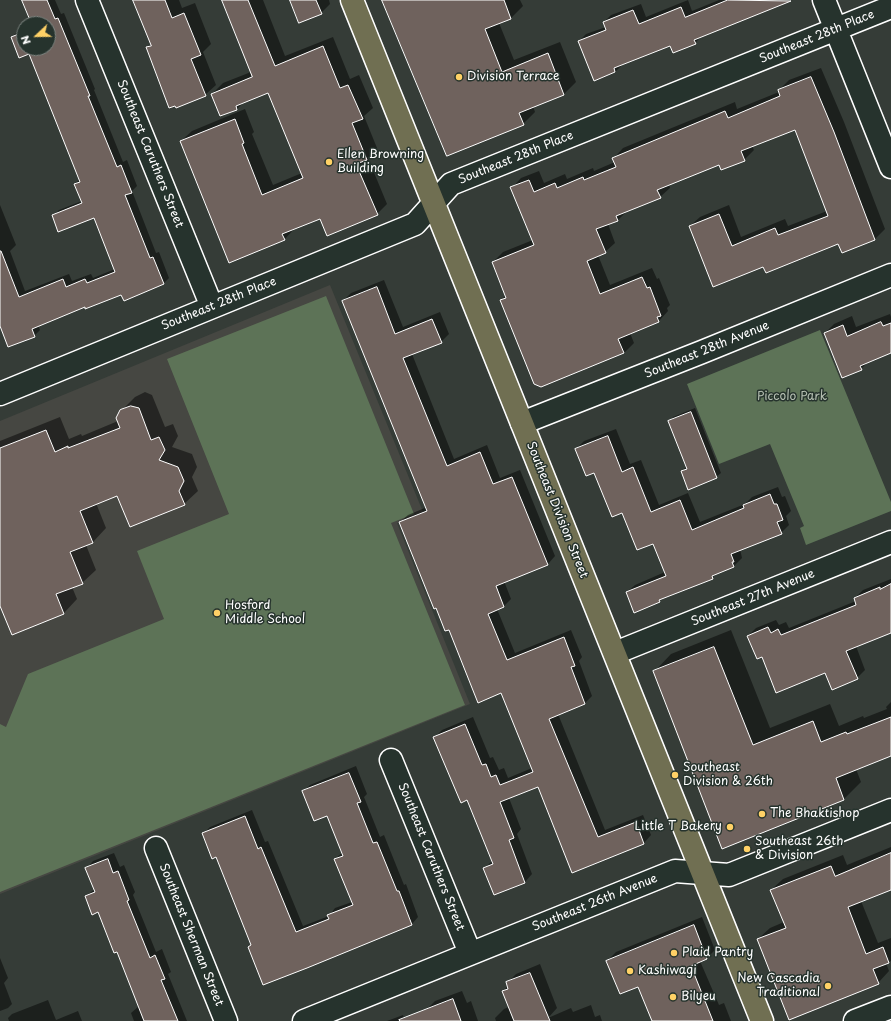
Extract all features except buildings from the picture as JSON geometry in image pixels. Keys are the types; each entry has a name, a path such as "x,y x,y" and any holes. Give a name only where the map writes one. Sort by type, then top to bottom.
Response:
{"main road":[{"name":"Southeast Division Street","path":"352,0 762,1021"}],"street":[{"name":"Southeast Caruthers Street","path":"87,0 212,307"},
{"path":"824,0 891,167"},
{"name":"Southeast 28th Place","path":"0,394 415,224 451,184 891,7"},
{"name":"Southeast 28th Avenue","path":"522,423 891,275"},
{"name":"Southeast 27th Avenue","path":"615,653 891,542"},
{"name":"Southeast Caruthers Street","path":"391,760 470,953"},
{"name":"Southeast 26th Avenue","path":"304,1021 676,871 729,875 891,810"},
{"name":"Southeast Sherman Street","path":"156,848 226,1021"},
{"path":"855,1021 891,1007"}],"shaded area":[{"name":"Hosford Middle School","path":"330,285 423,512 397,523 470,704 0,894 0,421"}],"green space":[{"name":"Hosford Middle School","path":"326,296 414,514 391,523 465,705 0,892 0,724 6,727 28,674 164,619 137,551 229,514 167,359"},
{"name":"Piccolo Park","path":"820,330 891,502 891,511 806,545 800,528 804,526 770,444 719,464 687,384"}],"place":[{"name":"Division Terrace","path":"459,77"},
{"name":"Ellen Browning Building","path":"329,162"},
{"name":"Hosford Middle School","path":"217,613"},
{"name":"Southeast Division & 26th","path":"675,775"},
{"name":"The Bhaktishop","path":"762,814"},
{"name":"Little T Bakery","path":"730,827"},
{"name":"Southeast 26th & Division","path":"747,849"},
{"name":"Plaid Pantry","path":"674,953"},
{"name":"Kashiwagi","path":"630,971"},
{"name":"New Cascadia Traditional","path":"828,986"},
{"name":"Bilyeu","path":"673,997"}]}
